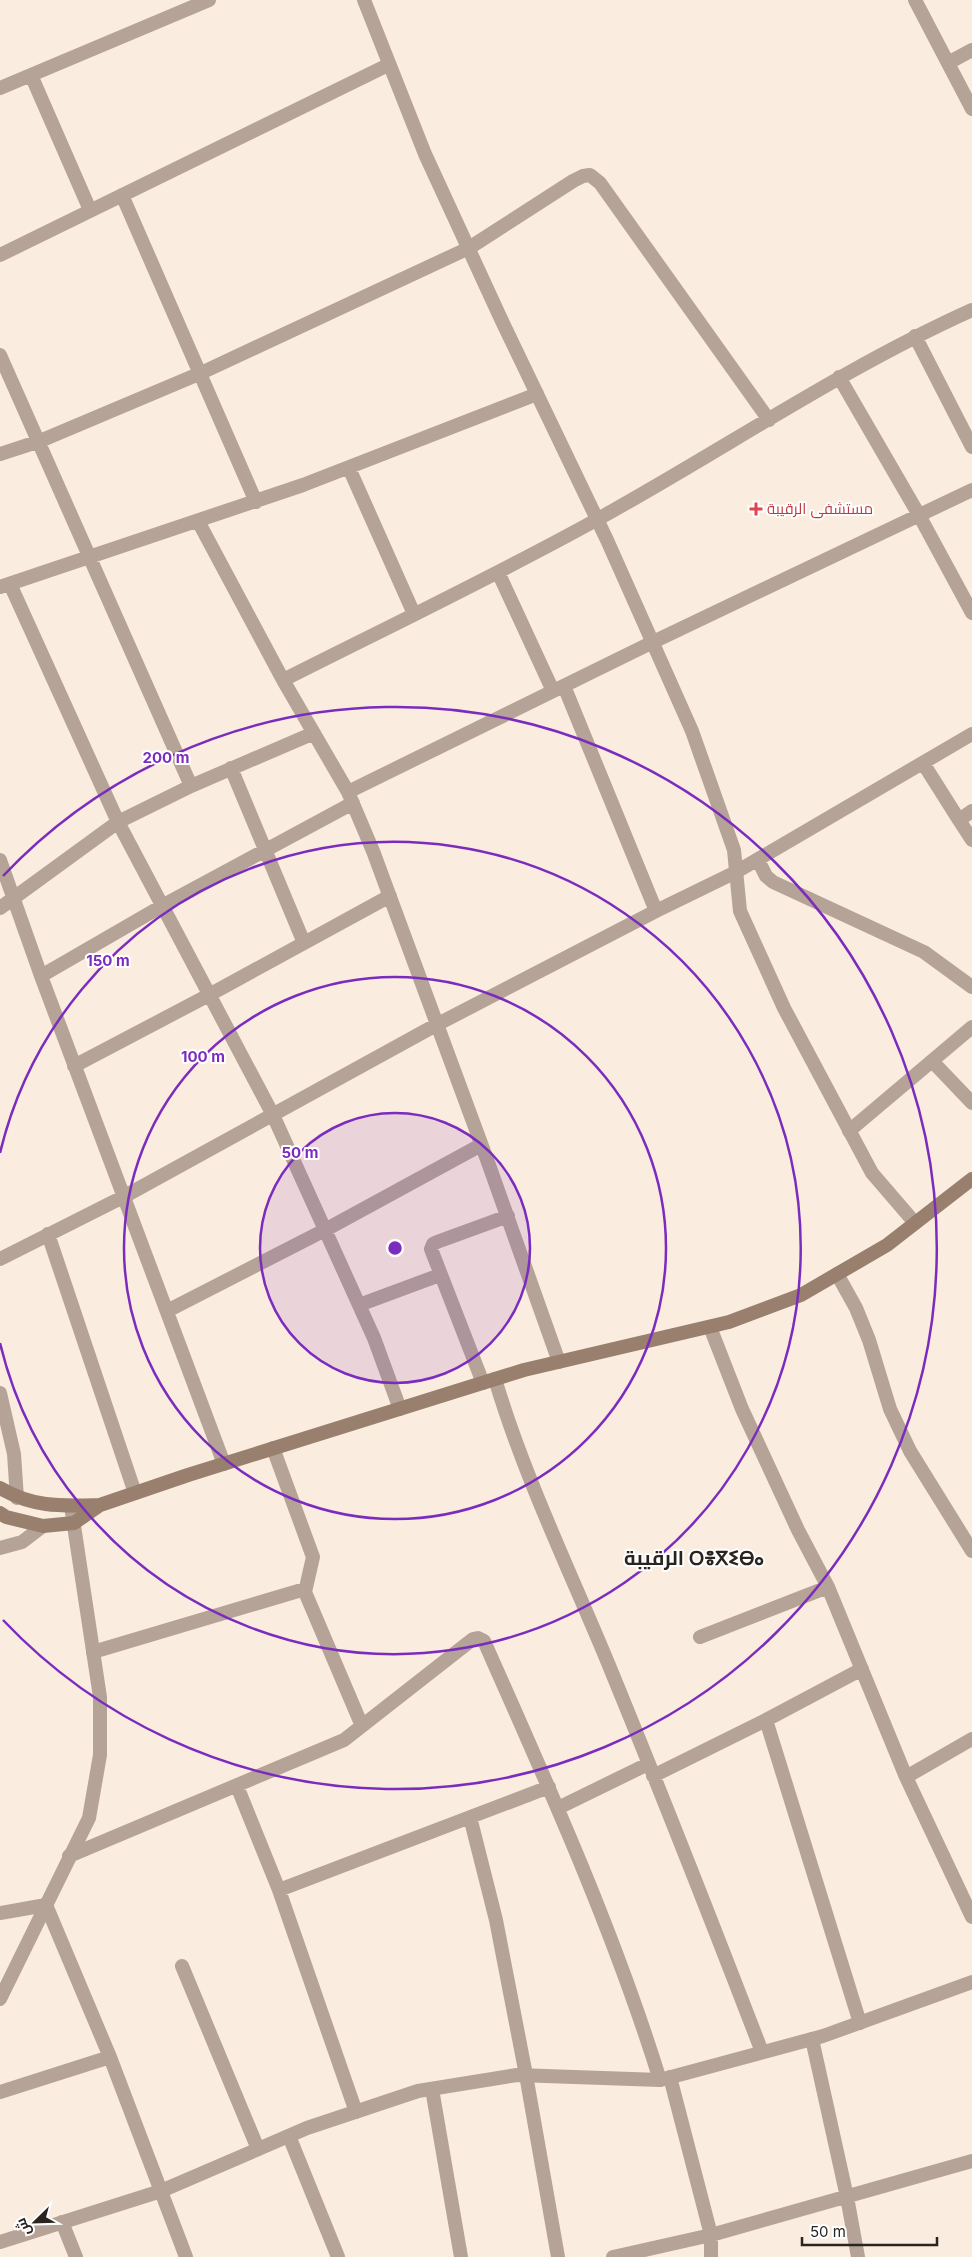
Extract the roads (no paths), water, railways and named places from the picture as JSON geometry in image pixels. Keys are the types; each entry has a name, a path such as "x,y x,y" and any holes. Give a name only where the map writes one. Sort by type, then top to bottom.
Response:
{"main road":[{"path":"0,1513 6,1517 43,1526 74,1523 100,1505 135,1493 489,1381 559,1362 729,1322 801,1296 887,1245 972,1178"},
{"path":"0,1488 17,1498 40,1504 100,1505"}],"street":[{"path":"0,88 181,5 209,0"},
{"path":"364,0 388,65 425,154 597,520 692,731 734,850 740,910 784,1008 872,1173 915,1222"},
{"path":"915,0 972,109"},
{"path":"948,63 972,50"},
{"path":"0,255 388,65"},
{"path":"31,75 90,210"},
{"path":"0,454 40,441 201,373 468,248 573,181 590,175 600,183 769,420"},
{"path":"122,194 256,502"},
{"path":"284,680 597,520 839,377 915,336 972,310"},
{"path":"915,336 972,446"},
{"path":"0,355 40,441 88,558 191,786"},
{"path":"839,377 919,515 972,613"},
{"path":"400,1409 374,1338 273,1115 118,822 5,586 256,502 349,468 537,394"},
{"path":"349,468 414,614"},
{"path":"41,976 162,906 265,850 351,797 558,689 653,642 972,490"},
{"path":"198,521 284,680 351,797 390,896 508,1216 559,1362"},
{"path":"498,572 558,689 656,911"},
{"path":"0,908 118,822 191,786 314,733"},
{"path":"0,1259 125,1196 436,1025 656,911 736,872 972,734"},
{"path":"922,763 972,840"},
{"path":"232,768 304,943"},
{"path":"959,820 972,812"},
{"path":"0,860 74,1066 125,1196 224,1464"},
{"path":"758,860 766,876 773,882 924,952 972,987"},
{"path":"74,1066 210,995 390,896"},
{"path":"849,1131 933,1062 972,1026"},
{"path":"933,1062 972,1103"},
{"path":"167,1311 325,1230 481,1145"},
{"path":"508,1216 433,1244 431,1249 440,1276 489,1381 504,1408 567,1569 651,1770 762,2052"},
{"path":"48,1234 135,1493"},
{"path":"837,1274 856,1308 869,1340 890,1409 910,1451 972,1551"},
{"path":"359,1304 440,1276"},
{"path":"710,1327 742,1409 774,1480 828,1587 906,1777 972,1918"},
{"path":"0,1393 14,1454 17,1498"},
{"path":"273,1448 313,1557 313,1564 305,1589 362,1726"},
{"path":"0,1998 89,1818 100,1755 100,1697 71,1506"},
{"path":"0,1548 22,1542 43,1526"},
{"path":"700,1636 828,1587"},
{"path":"93,1652 305,1589"},
{"path":"69,1856 344,1740 478,1638 484,1641 558,1808 612,1940 665,2079 711,2235 711,2257"},
{"path":"558,1808 766,1720 862,1669"},
{"path":"766,1720 860,2023"},
{"path":"906,1777 972,1739"},
{"path":"236,1786 279,1890 356,2112"},
{"path":"279,1890 549,1787"},
{"path":"470,1817 496,1920 558,2257"},
{"path":"0,1913 46,1905"},
{"path":"46,1905 110,2058 186,2257"},
{"path":"182,1966 258,2150"},
{"path":"0,2242 161,2192 289,2136 418,2091 517,2075 665,2079 812,2039 972,1982"},
{"path":"812,2039 847,2197 858,2257"},
{"path":"0,2092 110,2058"},
{"path":"432,2089 461,2257"},
{"path":"289,2136 338,2257"},
{"path":"613,2257 711,2235 972,2161"},
{"path":"62,2222 76,2257"}],"place":[{"name":"مستشفى الرقيبة","path":"756,509"}],"district":[{"name":"الرقيبة ⵔⴻⴳⵉⴱⴰ","path":"694,1558"}]}
